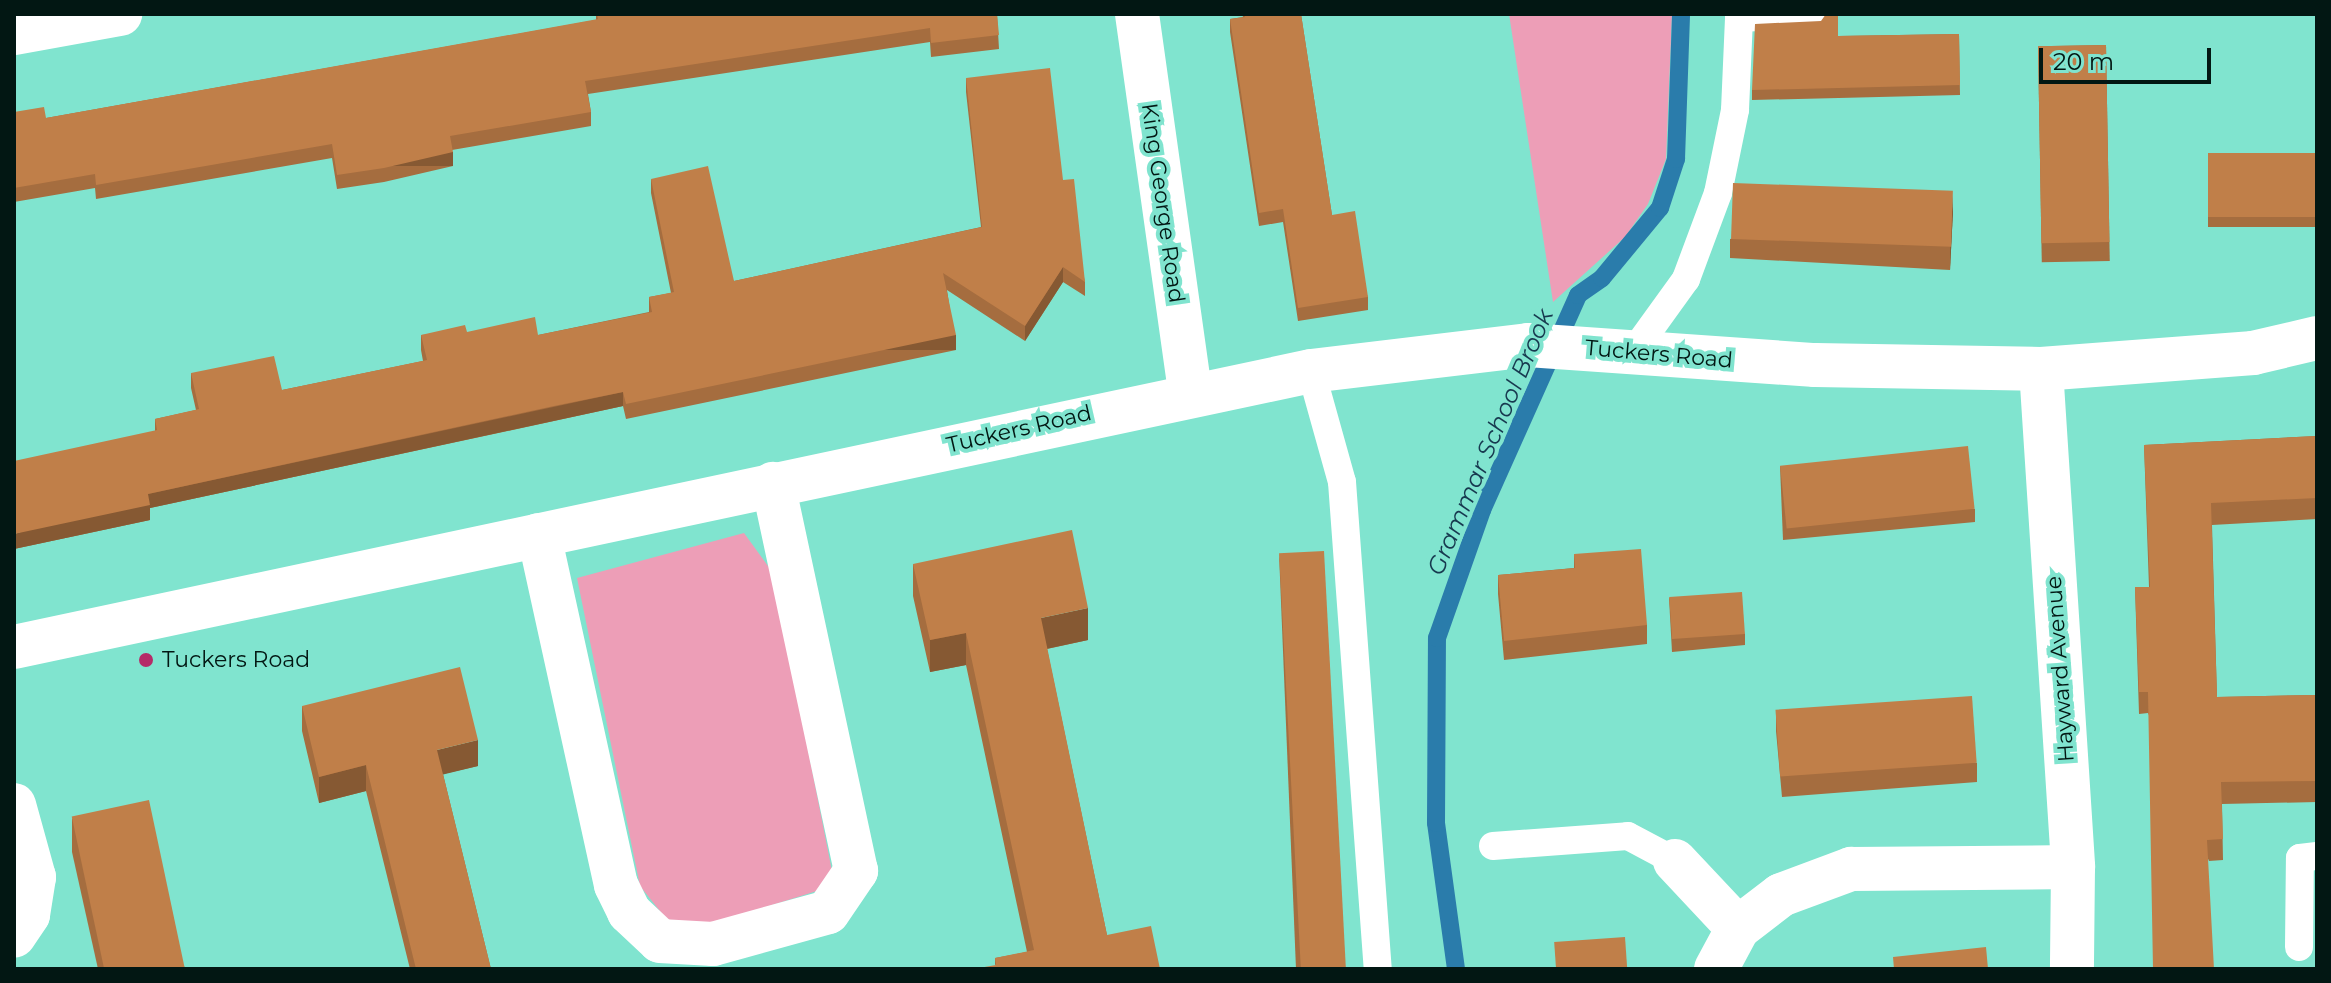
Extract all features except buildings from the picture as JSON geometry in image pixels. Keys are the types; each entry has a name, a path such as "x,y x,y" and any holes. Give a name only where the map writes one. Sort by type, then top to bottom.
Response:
{"street":[{"path":"14,33 120,14"},
{"name":"King George Road","path":"1137,14 1190,392"},
{"name":"Tuckers Road","path":"14,647 1190,392 1311,371 1528,345 1632,354 2041,369 2253,353 2317,338"},
{"name":"Hayward Avenue","path":"2041,369 2073,867 2072,969"},
{"path":"539,535 616,885 629,912 660,941 713,944 828,912 856,871 773,484"},
{"path":"14,805 34,877 28,915 14,936"},
{"path":"1675,861 1738,928"},
{"path":"1716,969 1738,928 1781,895 1851,869 2073,867"}],"lane":[{"path":"1632,354 1686,279 1718,193 1735,110 1739,18 1819,14"},
{"path":"1311,371 1344,498 1378,969"},
{"path":"1493,846 1628,836 1675,861"},
{"path":"2299,947 2300,858 2317,856"}],"shaded area":[{"path":"1509,14 1672,14 1666,159 1648,204 1625,237 1553,302"},
{"path":"744,533 773,573 833,876 820,890 708,925 667,920 640,886 577,578"}],"waterway":[{"name":"Grammar School Brook","path":"1456,969 1436,823 1437,638 1482,510 1578,295 1602,278 1660,208 1676,159 1681,14"}],"place":[{"name":"Tuckers Road","path":"146,660"}]}
